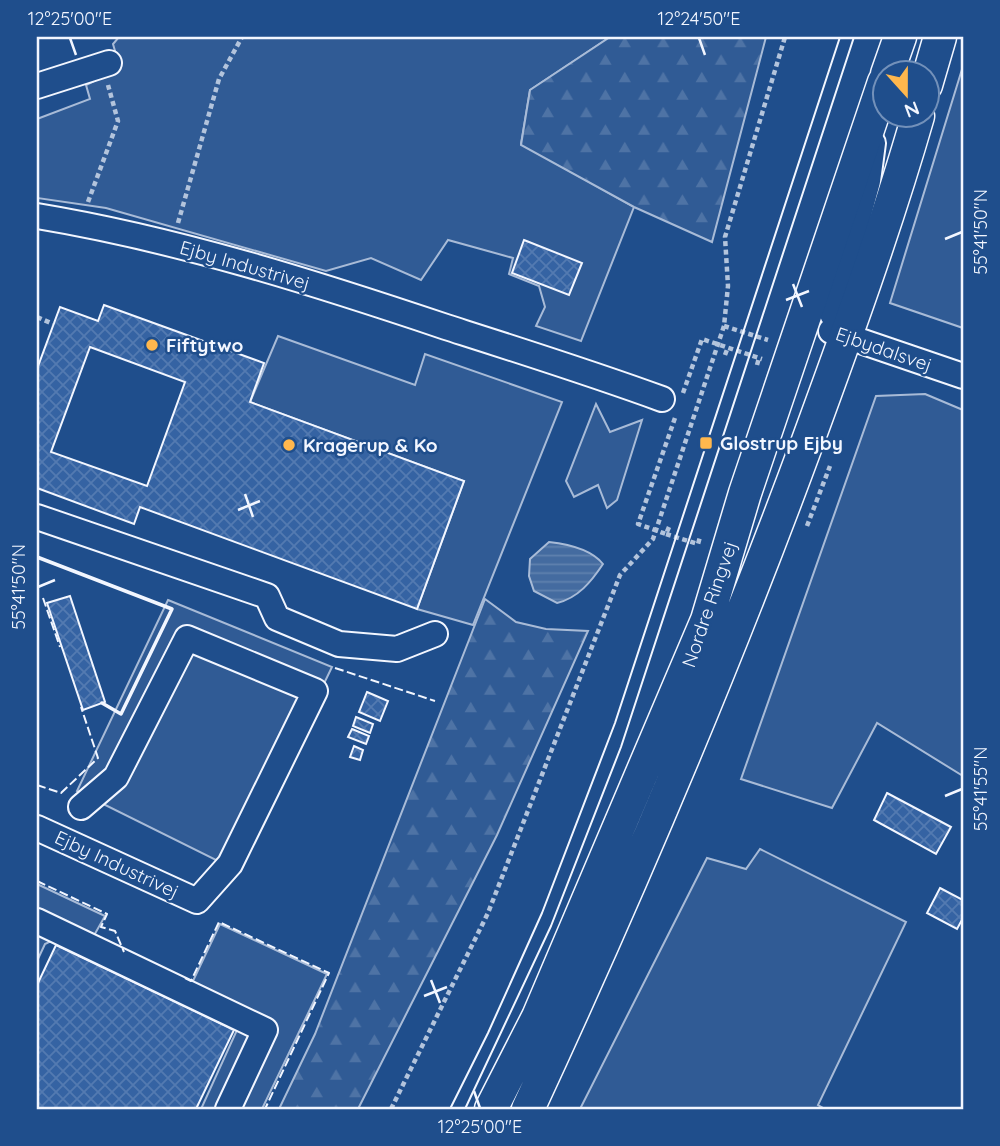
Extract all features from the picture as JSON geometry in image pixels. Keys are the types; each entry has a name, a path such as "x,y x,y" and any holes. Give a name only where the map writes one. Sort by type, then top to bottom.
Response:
{"main road":[{"name":"Nordre Ringvej","path":"893,60 901,37"},
{"path":"933,60 940,37"},
{"name":"Nordre Ringvej","path":"491,1109 543,1004 707,620 745,493 870,126"},
{"name":"Nordre Ringvej","path":"528,1109 657,825 753,589 846,337 913,130"}],"street":[{"path":"37,86 105,64"},
{"path":"846,337 832,314 868,181 876,130"},
{"name":"Ejby Industrivej","path":"37,216 172,244 352,296 594,374 662,399"},
{"name":"Ejbydalsvej","path":"805,322 963,376"},
{"path":"37,517 267,596 277,618 339,644 397,649 435,634"},
{"name":"Ejby Industrivej","path":"37,828 197,901 230,864 315,691 187,638 116,777 81,807"},
{"path":"37,921 265,1030 228,1109"}],"path":[{"path":"172,244 219,79 242,37"},
{"path":"391,1109 488,913 620,575 653,539 724,326 728,286 725,237 785,37"},
{"path":"85,224 89,197 118,121 105,64"},
{"path":"37,317 53,324"},
{"path":"724,326 768,340"},
{"path":"700,537 698,544 638,524 702,339 789,369"},
{"path":"725,355 728,347"},
{"path":"757,365 759,358"},
{"path":"666,534 669,527"}],"shaded area":[{"path":"119,37 610,37 530,90 521,144 634,207 581,341 536,326 545,307 539,286 509,274 513,258 448,240 421,280 371,258 326,271 106,208 37,198 37,119 90,99 86,85 111,73 117,58 113,44"},
{"path":"963,66 963,328 890,303"},
{"path":"278,336 415,385 425,354 562,402 473,625 417,609 464,481 250,402"},
{"path":"925,394 963,410 963,776 877,723 832,808 741,779 876,396"},
{"path":"596,404 610,432 642,420 617,500 607,508 598,485 574,497 566,481"},
{"path":"549,542 585,551 603,564 583,588 565,601 557,603 534,591 529,576 530,559"},
{"path":"168,600 332,667 234,869 77,791"},
{"path":"760,849 906,922 818,1105 825,1109 580,1109 707,858 746,869"},
{"path":"37,884 105,916 83,955 51,941 45,944 37,961"},
{"path":"220,924 327,974 262,1109 201,1109 247,1008 192,983"}],"green space":[{"path":"610,37 766,37 712,242 634,207 521,145 530,90"},
{"path":"485,599 516,622 546,629 588,631 497,835 358,1109 279,1109 315,1034"}],"building":[{"path":"524,240 582,263 569,295 512,273"},
{"path":"104,305 264,363 250,402 464,481 417,609 140,507 134,524 37,488 37,369 60,307 98,321","holes":["90,347 185,382 147,486 51,452"]},
{"path":"70,596 105,702 83,710 47,603"},
{"path":"367,692 388,701 380,721 359,712"},
{"path":"356,717 373,724 370,733 353,726"},
{"path":"352,729 369,736 366,744 348,737"},
{"path":"354,746 363,750 360,760 350,757"},
{"path":"887,793 951,827 936,854 874,820"},
{"path":"940,888 963,900 963,918 957,929 927,913"},
{"path":"56,945 234,1030 196,1109 37,1109 37,985"}],"tram line":[{"path":"450,1109 488,1033 542,913 615,723 840,37"},
{"path":"465,1109 551,926 621,747 854,37"}],"fence":[{"path":"43,598 60,647"},
{"path":"335,668 435,701"},
{"path":"37,785 61,793 98,758 81,707"},
{"path":"37,881 107,914 101,927 115,931 124,952"},
{"path":"185,978 191,981 219,922 329,973 265,1109"}],"wall":[{"path":"37,557 172,609 121,714 102,703"}],"place":[{"name":"Fiftytwo","path":"152,345"},
{"name":"Glostrup Ejby","path":"706,443"},
{"name":"Kragerup & Ko","path":"289,445"}]}
